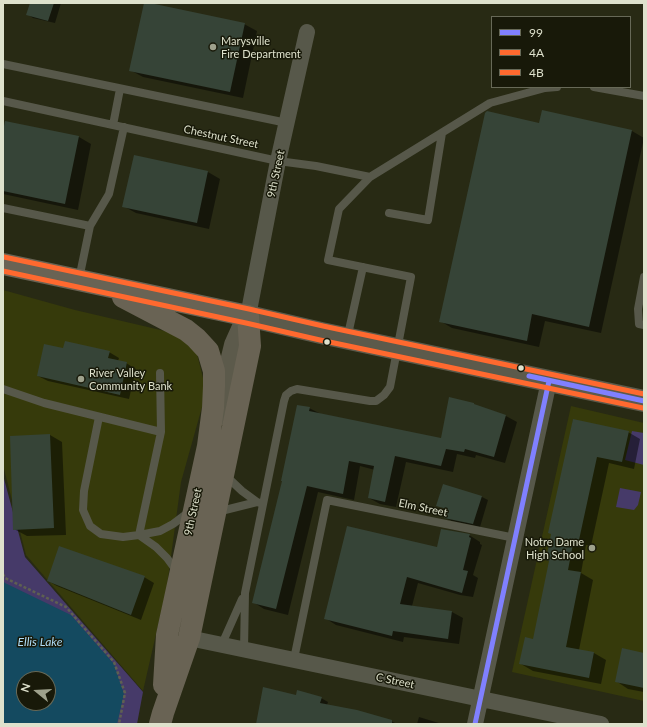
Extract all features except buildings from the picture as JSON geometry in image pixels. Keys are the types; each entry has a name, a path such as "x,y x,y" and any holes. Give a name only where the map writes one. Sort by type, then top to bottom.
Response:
{"highway":[{"path":"3,264 248,316"},
{"path":"89,282 186,330 196,338 208,352 214,371 208,446"},
{"name":"9th Street","path":"162,718 189,638 250,346 248,316"},
{"name":"9th Street","path":"162,718 167,635 208,446"}],"main road":[{"path":"248,316 644,401"},
{"name":"9th Street","path":"208,446 219,412 235,345 248,316"}],"street":[{"name":"9th Street","path":"248,316 278,161 307,32"},
{"path":"475,724 549,380"},
{"name":"C Street","path":"189,638 480,700 601,724"}],"lane":[{"path":"3,64 287,123"},
{"path":"244,650 244,593 260,503 286,395 291,391 297,390 376,401 384,395 390,387 411,277 328,260 339,209 370,177 490,103 545,88"},
{"path":"600,88 644,96"},
{"path":"113,125 120,89"},
{"name":"Chestnut Street","path":"3,101 278,161 316,166 370,177"},
{"path":"89,282 90,226 109,194 124,127"},
{"path":"388,213 428,220 442,133"},
{"path":"3,208 90,226"},
{"path":"347,338 363,267"},
{"path":"644,277 638,309 639,324 644,325"},
{"path":"139,535 161,432 160,372"},
{"path":"3,389 44,403 161,432"},
{"path":"99,417 84,490 83,510 90,526 101,534 123,537 139,535 160,531 173,524 194,508"},
{"path":"223,473 242,491 260,503"},
{"name":"Elm Street","path":"294,660 328,500 515,538"},
{"path":"215,513 260,503"},
{"path":"139,535 156,547 167,558 180,576"},
{"path":"222,644 244,593"}],"path":[{"path":"3,574 5,578 66,607 114,662 125,693 119,724"}],"shaded area":[{"path":"3,290 75,310 169,332 186,342 197,354 205,386 202,407 181,482 167,586 143,691 26,555 3,465"},
{"name":"Notre Dame High School","path":"571,406 644,423 644,701 512,672"},
{"path":"632,431 644,433 644,465 625,460"},
{"name":"Ellis Lake","path":"3,475 25,557 143,692 137,724 3,724"},
{"path":"620,488 641,492 638,505 634,510 616,507"}],"water":[{"name":"Ellis Lake","path":"3,581 71,615 114,664 124,694 117,724 3,724"}],"transit line":[{"name":"4B","path":"4,257 644,394"},
{"name":"4A","path":"3,271 643,408"},
{"name":"99","path":"529,376 644,401"},
{"name":"99","path":"475,724 549,381"}],"place":[{"name":"Marysville Fire Department","path":"213,47"},
{"name":"River Valley Community Bank","path":"81,379"},
{"name":"Notre Dame High School","path":"592,548"}]}
